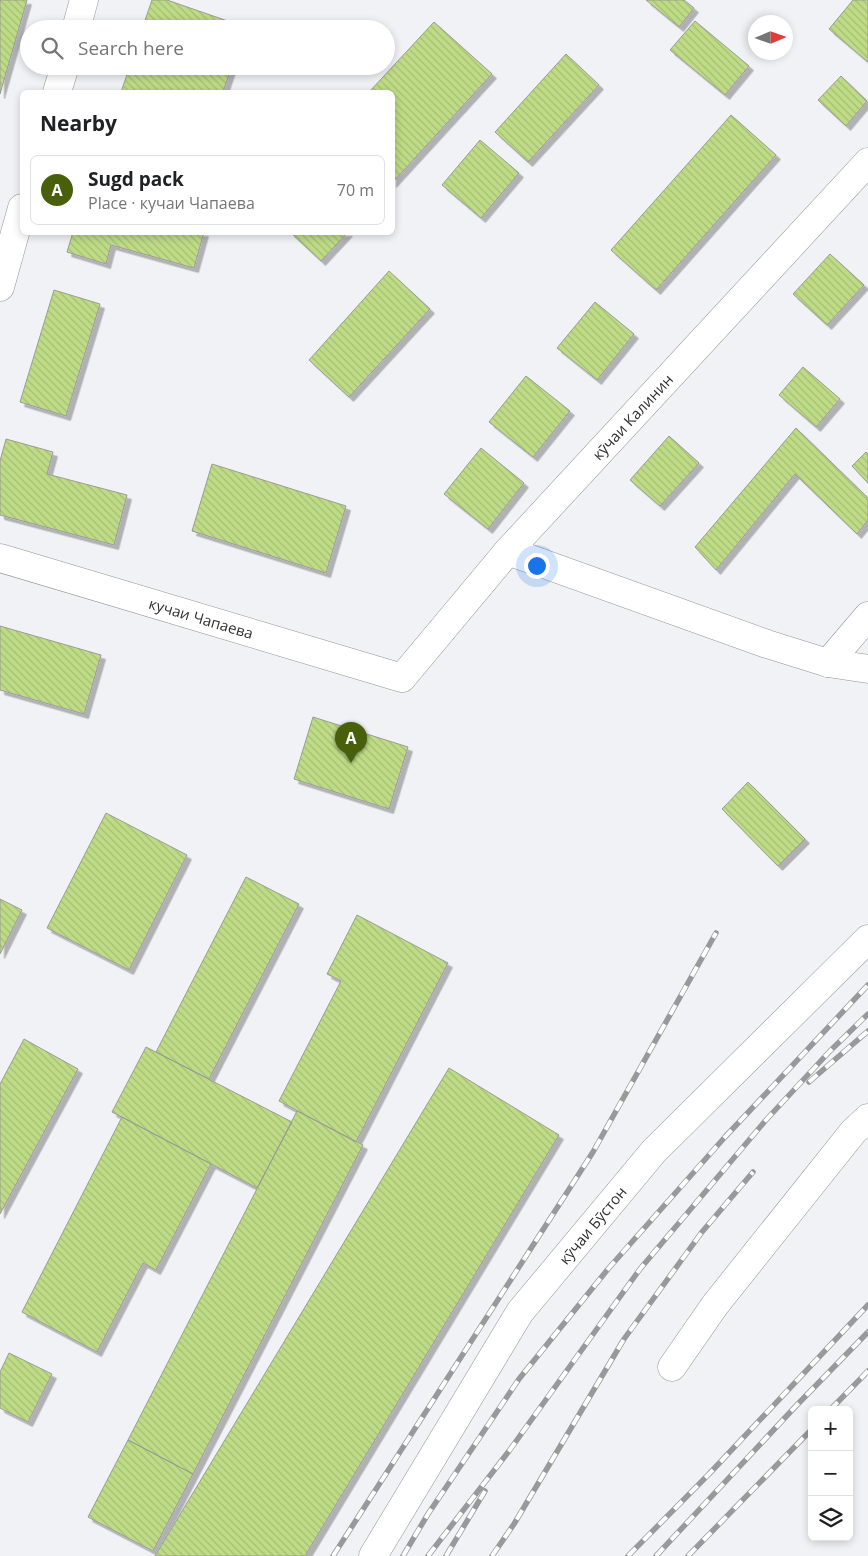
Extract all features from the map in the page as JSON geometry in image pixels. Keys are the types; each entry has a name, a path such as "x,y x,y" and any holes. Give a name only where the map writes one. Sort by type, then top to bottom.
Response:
{"street":[{"path":"78,20 84,0"},
{"path":"58,90 62,75"},
{"name":"кӯчаи Калинин","path":"402,678 508,551 868,162"},
{"path":"0,287 6,240 20,212"},
{"path":"508,551 767,644 828,663 868,669"},
{"name":"кучаи Чапаева","path":"0,558 402,678"},
{"path":"828,663 868,616"},
{"name":"кӯчаи Бӯстон","path":"373,1556 520,1312 654,1151 868,939"},
{"path":"672,1367 715,1305 853,1132 868,1118"}],"building":[{"path":"0,0 27,0 20,20 0,94"},
{"path":"152,0 167,0 225,20 145,20"},
{"path":"646,0 684,0 694,8 679,27"},
{"path":"853,0 868,0 868,62 829,29"},
{"path":"695,21 749,66 725,95 670,50"},
{"path":"434,22 492,74 395,180 395,90 371,90 385,75 395,75 395,64"},
{"path":"566,54 599,85 528,162 495,132"},
{"path":"127,75 229,75 224,90 122,90"},
{"path":"841,76 867,101 846,126 818,100"},
{"path":"731,115 776,155 656,290 611,250"},
{"path":"480,140 519,173 481,218 442,185"},
{"path":"72,235 203,235 194,268 111,245 106,264 67,252"},
{"path":"293,235 345,235 321,261"},
{"path":"830,254 864,285 827,325 793,294"},
{"path":"389,271 430,309 349,397 309,360"},
{"path":"54,290 100,304 66,416 20,402"},
{"path":"595,302 634,334 597,380 557,348"},
{"path":"803,367 840,399 816,427 779,395"},
{"path":"526,376 570,411 533,457 489,422"},
{"path":"796,428 868,498 868,520 857,534 795,474 716,570 695,547"},
{"path":"669,436 699,463 660,506 630,480"},
{"path":"6,439 53,452 47,474 127,495 114,545 0,515 0,461"},
{"path":"481,448 524,483 488,529 444,494"},
{"path":"866,452 868,454 868,483 852,466"},
{"path":"212,464 346,506 326,573 192,531"},
{"path":"0,626 101,655 84,714 0,690"},
{"path":"313,717 408,747 389,809 294,779"},
{"path":"748,782 805,839 778,866 722,809"},
{"path":"106,813 187,855 129,970 47,928"},
{"path":"246,877 299,904 209,1079 156,1052"},
{"path":"0,899 22,910 0,954"},
{"path":"357,915 448,963 356,1142 279,1101 341,981 327,974"},
{"path":"24,1039 78,1069 0,1214 0,1084"},
{"path":"146,1047 292,1122 257,1188 112,1112"},
{"path":"449,1068 559,1135 305,1556 155,1556"},
{"path":"297,1111 363,1145 193,1474 128,1440"},
{"path":"122,1117 211,1164 156,1270 143,1263 97,1352 22,1312"},
{"path":"9,1353 52,1374 28,1422 0,1408 0,1372"},
{"path":"128,1440 193,1474 153,1551 88,1517"}],"railway":[{"path":"333,1556 593,1152 716,933"},
{"path":"403,1556 428,1514 519,1379 608,1269 725,1137 868,985"},
{"path":"428,1556 509,1451 640,1269 766,1120 830,1051 868,1014"},
{"path":"809,1082 868,1031"},
{"path":"492,1556 514,1524 624,1339 702,1232 753,1172"},
{"path":"628,1556 709,1474 868,1305"},
{"path":"656,1556 868,1332"},
{"path":"834,1406 868,1371"},
{"path":"688,1556 808,1433"},
{"path":"446,1556 485,1491"}],"place":[{"name":"Sugd pack","path":"351,763"}]}
